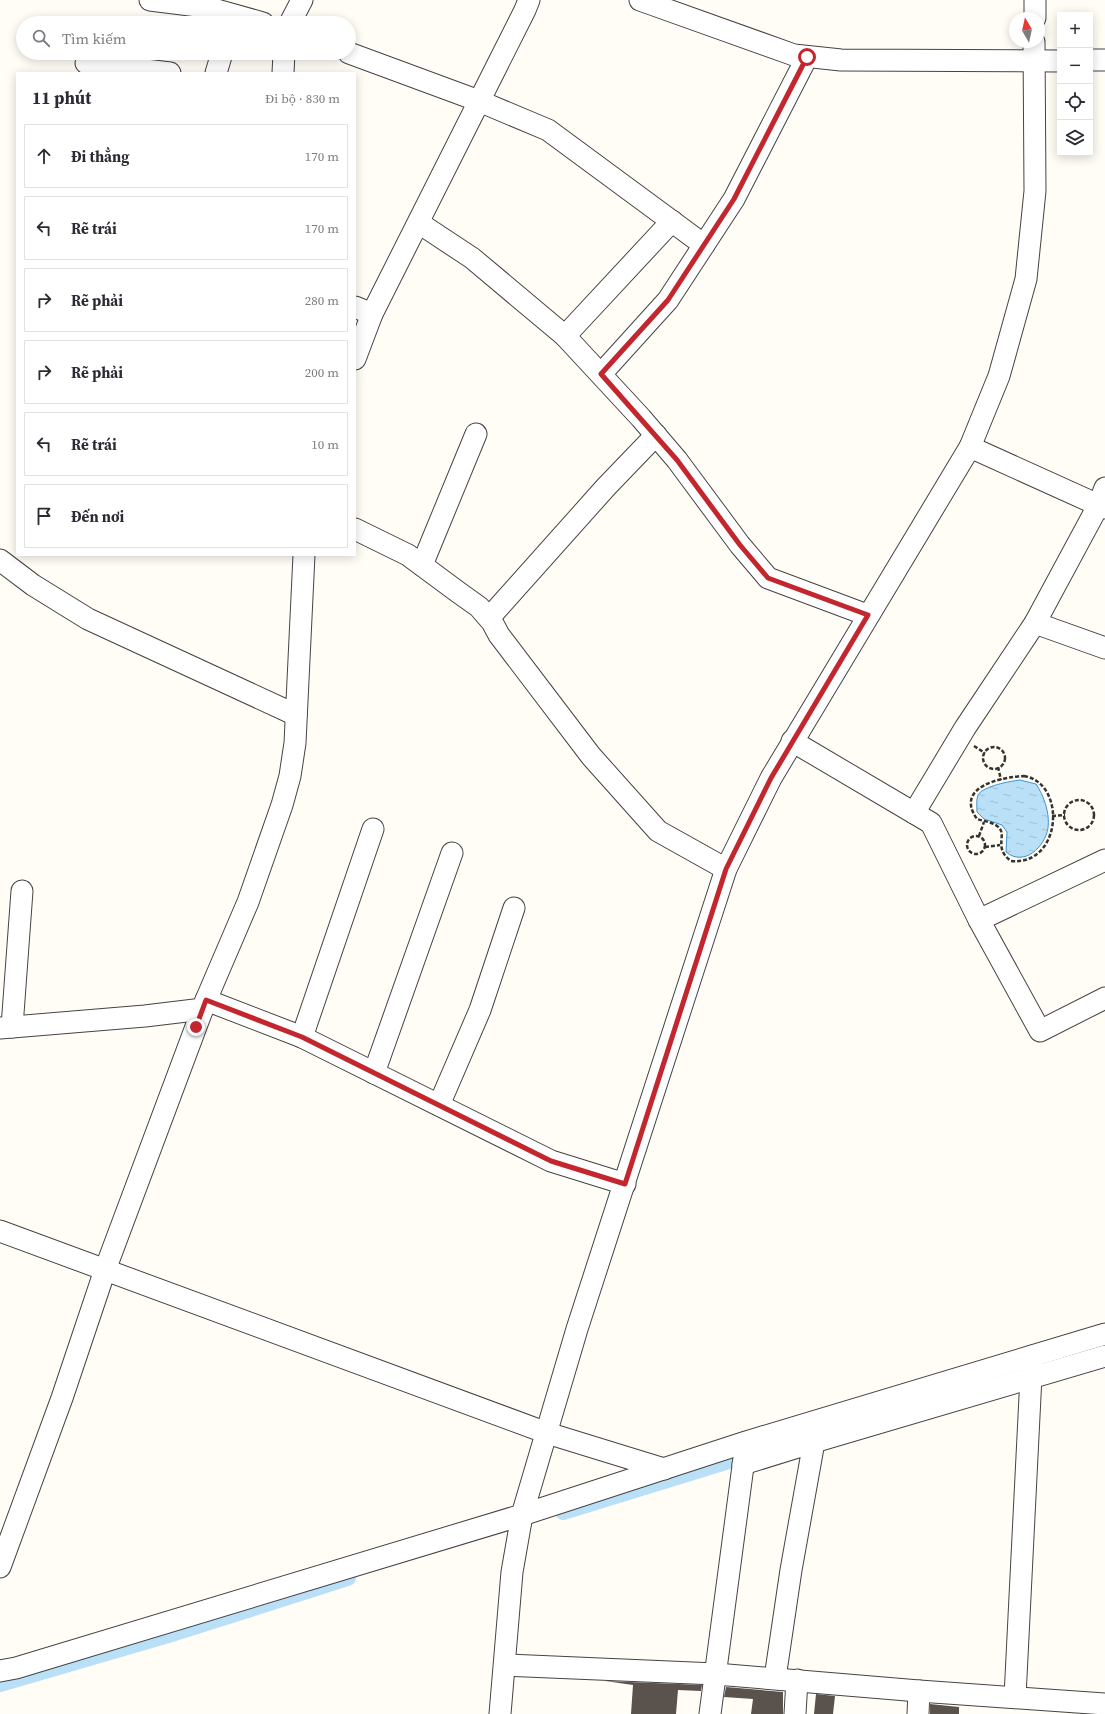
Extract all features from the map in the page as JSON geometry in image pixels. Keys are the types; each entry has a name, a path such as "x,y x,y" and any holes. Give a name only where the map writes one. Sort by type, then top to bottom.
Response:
{"street":[{"path":"150,0 206,7 227,16"},
{"path":"294,16 302,0"},
{"path":"356,354 364,311 419,223 526,10 528,0"},
{"path":"640,0 794,55 807,57 841,60 1034,52 1057,60"},
{"path":"1035,0 1035,12"},
{"path":"500,1714 512,1572 522,1515 578,1328 726,869 762,794 792,742 868,615 915,541 970,447 999,376 1026,279 1035,191 1034,52"},
{"path":"356,56 479,101 548,130 704,245"},
{"path":"601,374 668,300 734,199 807,57"},
{"path":"216,72 220,60"},
{"path":"283,72 284,60"},
{"path":"1093,60 1105,60"},
{"path":"86,63 162,72"},
{"path":"565,336 672,221"},
{"path":"419,223 472,258 565,336 601,374 677,460 740,545 768,578 868,615"},
{"path":"422,565 476,434"},
{"path":"488,618 601,492 656,435"},
{"path":"914,813 965,728 1035,622 1103,501 970,447"},
{"path":"356,529 408,555 479,607 591,756 658,832 726,869"},
{"path":"0,1567 62,1398 105,1270 204,1004 248,902 282,805 290,776 295,743 304,556"},
{"path":"0,560 33,585 88,619 296,715"},
{"path":"1035,622 1105,648"},
{"path":"792,742 931,823 979,920 1040,1030 1105,998"},
{"path":"302,1037 373,829"},
{"path":"374,1073 452,853"},
{"path":"979,920 1105,860"},
{"path":"22,891 6,1027 145,1016 204,1004 302,1037 551,1161 625,1184"},
{"path":"439,1105 480,1010 514,908"},
{"path":"0,1231 547,1433 664,1469"},
{"path":"0,1671 16,1668 522,1515 746,1442 1105,1334"},
{"path":"1025,1703 1032,1356"},
{"path":"743,1464 1105,1356"},
{"path":"710,1714 746,1442"},
{"path":"775,1678 791,1570 814,1442"},
{"path":"505,1665 775,1678 919,1691 1025,1703 1099,1707"},
{"path":"795,1714 798,1680"},
{"path":"918,1714 919,1691"}],"path":[{"path":"971,744 985,753"},
{"path":"994,747 1003,751 1004,761 998,767 993,768 986,765 983,759 988,749 994,747"},
{"path":"998,767 1001,780"},
{"path":"1024,776 1039,782 1046,790 1051,805 1052,816 1051,836 1043,849 1030,860 1011,861 1003,853 1000,845 1002,833 1000,829 997,826 977,819 974,814 971,801 974,794 985,784 1013,777 1024,776"},
{"path":"1078,800 1087,802 1094,814 1093,819 1088,826 1079,829 1069,826 1064,815 1069,804 1078,800"},
{"path":"1052,816 1064,815"},
{"path":"979,836 984,822"},
{"path":"974,836 979,836 985,841 985,847 980,854 974,854 969,851 967,845 969,840 974,836"},
{"path":"985,847 1000,845"}],"water":[{"path":"1020,780 1036,784 1042,794 1048,816 1048,828 1043,842 1038,848 1033,853 1020,857 1013,856 1006,852 1007,832 1002,825 984,819 977,812 977,799 978,795 985,789 998,784"}],"building":[{"path":"605,1681 702,1685 701,1691 678,1690 676,1714 631,1714 633,1685"},
{"path":"726,1687 783,1692 783,1714 751,1714 753,1699 724,1697"},
{"path":"816,1694 835,1696 833,1714 814,1714"},
{"path":"930,1704 959,1707 959,1714 930,1714"}],"waterway":[{"path":"563,1512 732,1460"},
{"path":"0,1684 175,1633 348,1578"}],"route":[{"path":"196,1027 206,1000 285,1029 551,1161 625,1184 726,869 762,794 868,615 768,578 740,545 677,460 601,374 668,300 734,199 807,57"}]}
